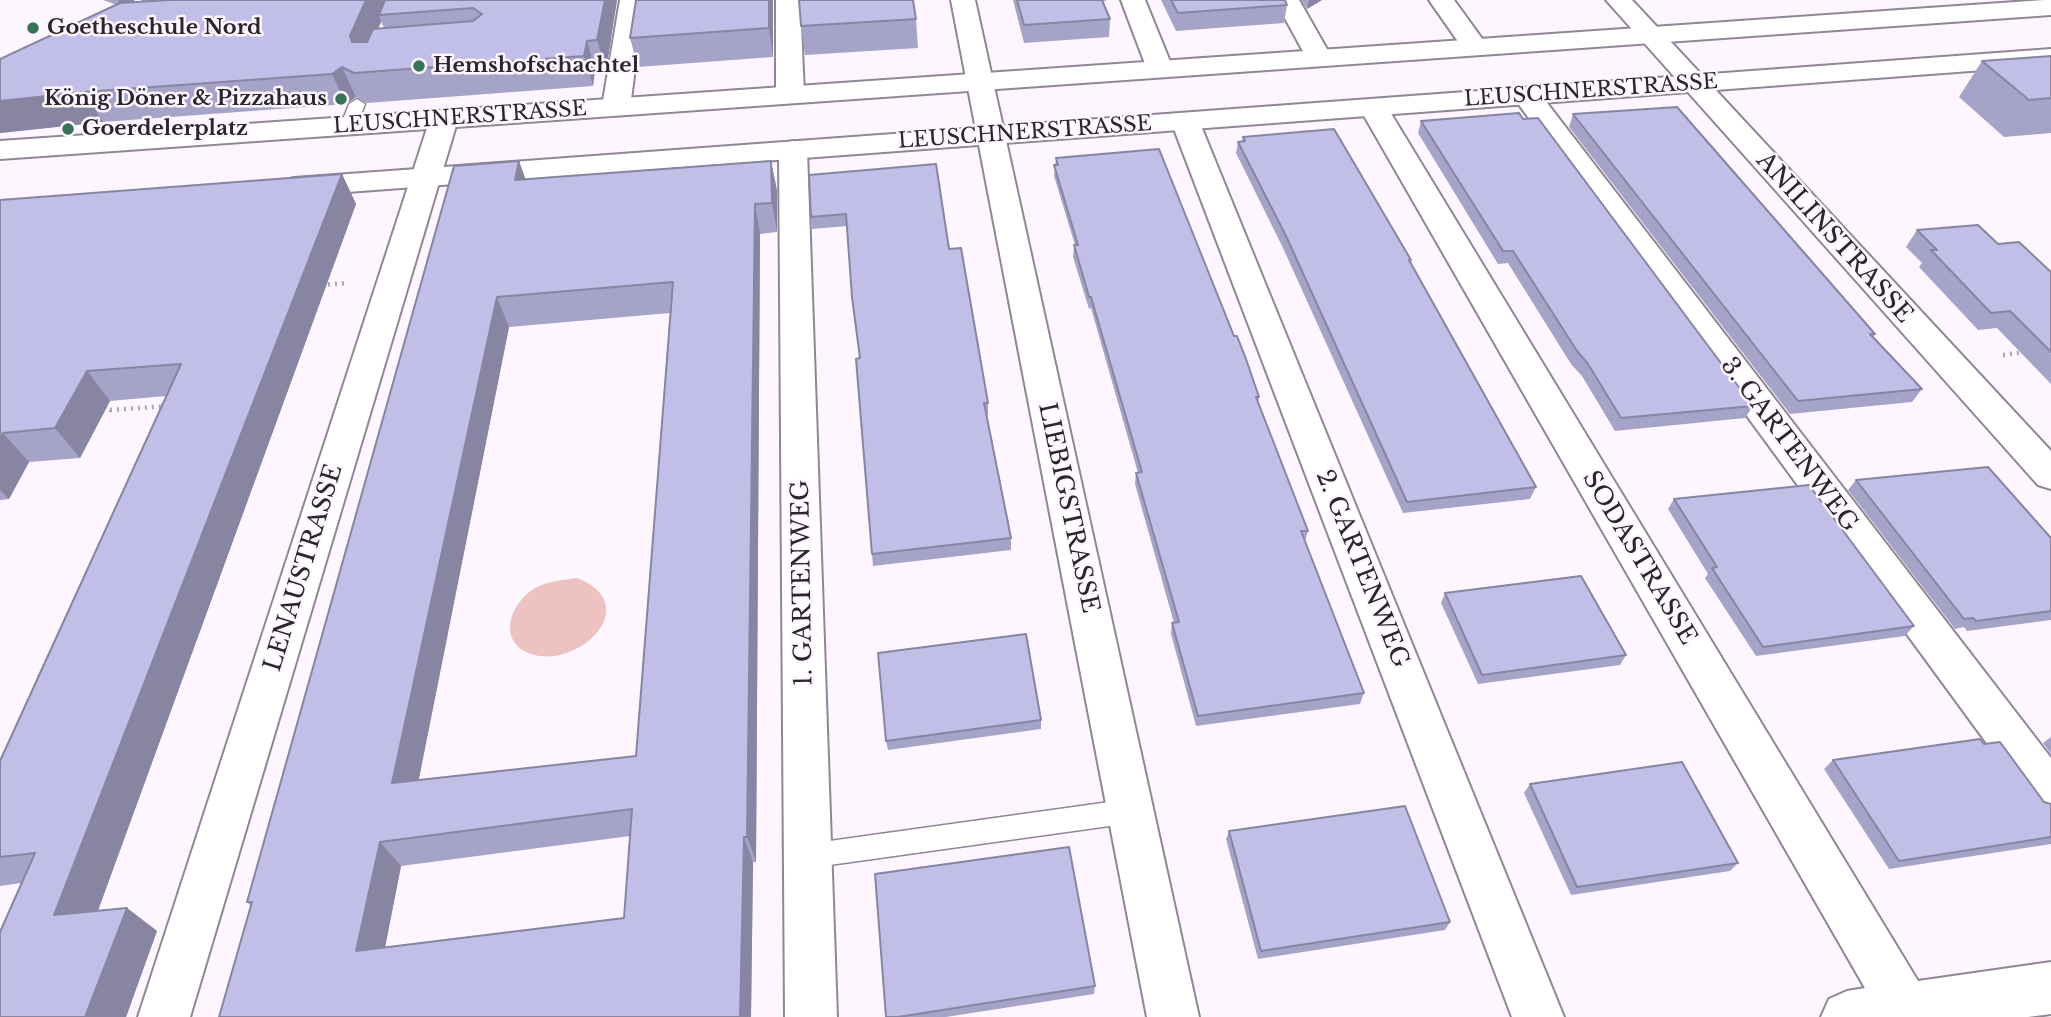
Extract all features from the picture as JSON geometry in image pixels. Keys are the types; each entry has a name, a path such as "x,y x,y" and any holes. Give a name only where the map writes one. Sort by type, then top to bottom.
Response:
{"street":[{"path":"616,107 632,0"},
{"path":"788,0 790,95"},
{"name":"LIEBIGSTRASSE","path":"963,0 1173,1017"},
{"path":"1133,0 1160,69"},
{"path":"1287,0 1319,58"},
{"path":"1441,0 1475,47"},
{"name":"ANILINSTRASSE","path":"1618,0 2051,475"},
{"name":"LEUSCHNERSTRASSE","path":"0,150 353,114 444,119 2051,7"},
{"name":"LEUSCHNERSTRASSE","path":"261,190 2051,57"},
{"name":"3. GARTENWEG","path":"1527,96 2051,794"},
{"name":"SODASTRASSE","path":"1373,107 1905,1008"},
{"name":"LENAUSTRASSE","path":"164,1017 444,119"},
{"name":"2. GARTENWEG","path":"1185,121 1538,1017"},
{"name":"1. GARTENWEG","path":"793,150 811,1017"},
{"path":"1847,1017 2051,988"}],"lane":[{"path":"808,856 1131,811"}],"path":[{"path":"314,286 394,279"},
{"path":"102,402 110,410 170,406"}],"shaded area":[{"path":"577,578 597,590 606,604 605,618 598,632 568,653 549,656 531,654 520,648 510,632 510,622 519,603 535,588"}],"building":[{"path":"170,0 366,0 350,36 352,42 367,42 373,29 473,21 482,14 473,8 379,15 385,0 605,0 597,40 587,41 584,56 354,73 342,67 332,74 84,92 0,101 0,59 120,3"},
{"path":"636,0 769,0 769,28 630,38"},
{"path":"799,0 913,0 916,19 801,26"},
{"path":"1017,0 1102,0 1110,19 1024,25"},
{"path":"1171,0 1285,0 1287,5 1178,13"},
{"path":"2051,56 2051,98 2029,100 1982,61"},
{"path":"1677,107 1875,334 1870,334 1922,389 1798,401 1573,114"},
{"path":"1519,113 1523,119 1538,118 1753,406 1621,418 1513,251 1503,251 1421,121"},
{"path":"1334,129 1411,260 1536,487 1407,502 1286,236 1238,142 1245,141 1243,137"},
{"path":"1159,149 1234,336 1237,336 1246,359 1259,397 1256,397 1308,531 1301,531 1364,693 1198,716 1172,623 1179,622 1136,473 1142,472 1074,245 1078,245 1054,165 1058,165 1056,158"},
{"path":"519,161 515,180 771,161 772,203 755,204 747,837 744,837 740,1017 219,1017 252,902 247,902 454,166","holes":["673,282 636,756 392,783 497,297","632,809 624,918 356,951 380,842"]},
{"path":"936,164 949,249 961,248 988,403 984,403 1011,538 872,554 856,359 860,358 846,214 811,217 809,175"},
{"path":"342,174 54,915 127,908 85,1017 0,1017 0,932 35,853 0,857 0,761 181,364 87,371 55,428 3,433 0,438 0,200"},
{"path":"1978,225 1998,244 2019,242 2051,272 2051,352 2010,311 1991,313 1931,250 1937,250 1917,230"},
{"path":"1988,467 2051,538 2051,611 1976,621 1973,618 1964,619 1856,480"},
{"path":"1809,485 1914,626 1763,647 1712,568 1717,567 1674,499"},
{"path":"1581,576 1626,655 1482,675 1445,593"},
{"path":"1026,634 1041,720 886,741 878,653"},
{"path":"1980,739 1984,744 2000,742 2044,802 2051,804 2051,837 1899,861 1833,760"},
{"path":"1682,762 1738,863 1577,887 1530,784"},
{"path":"1405,806 1450,922 1261,951 1229,831"},
{"path":"1069,847 1095,986 886,1017 875,874"}],"place":[{"name":"Goetheschule Nord","path":"33,28"},
{"name":"Hemshofschachtel","path":"419,66"},
{"name":"König Döner & Pizzahaus","path":"341,99"},
{"name":"Goerdelerplatz","path":"68,129"}]}
